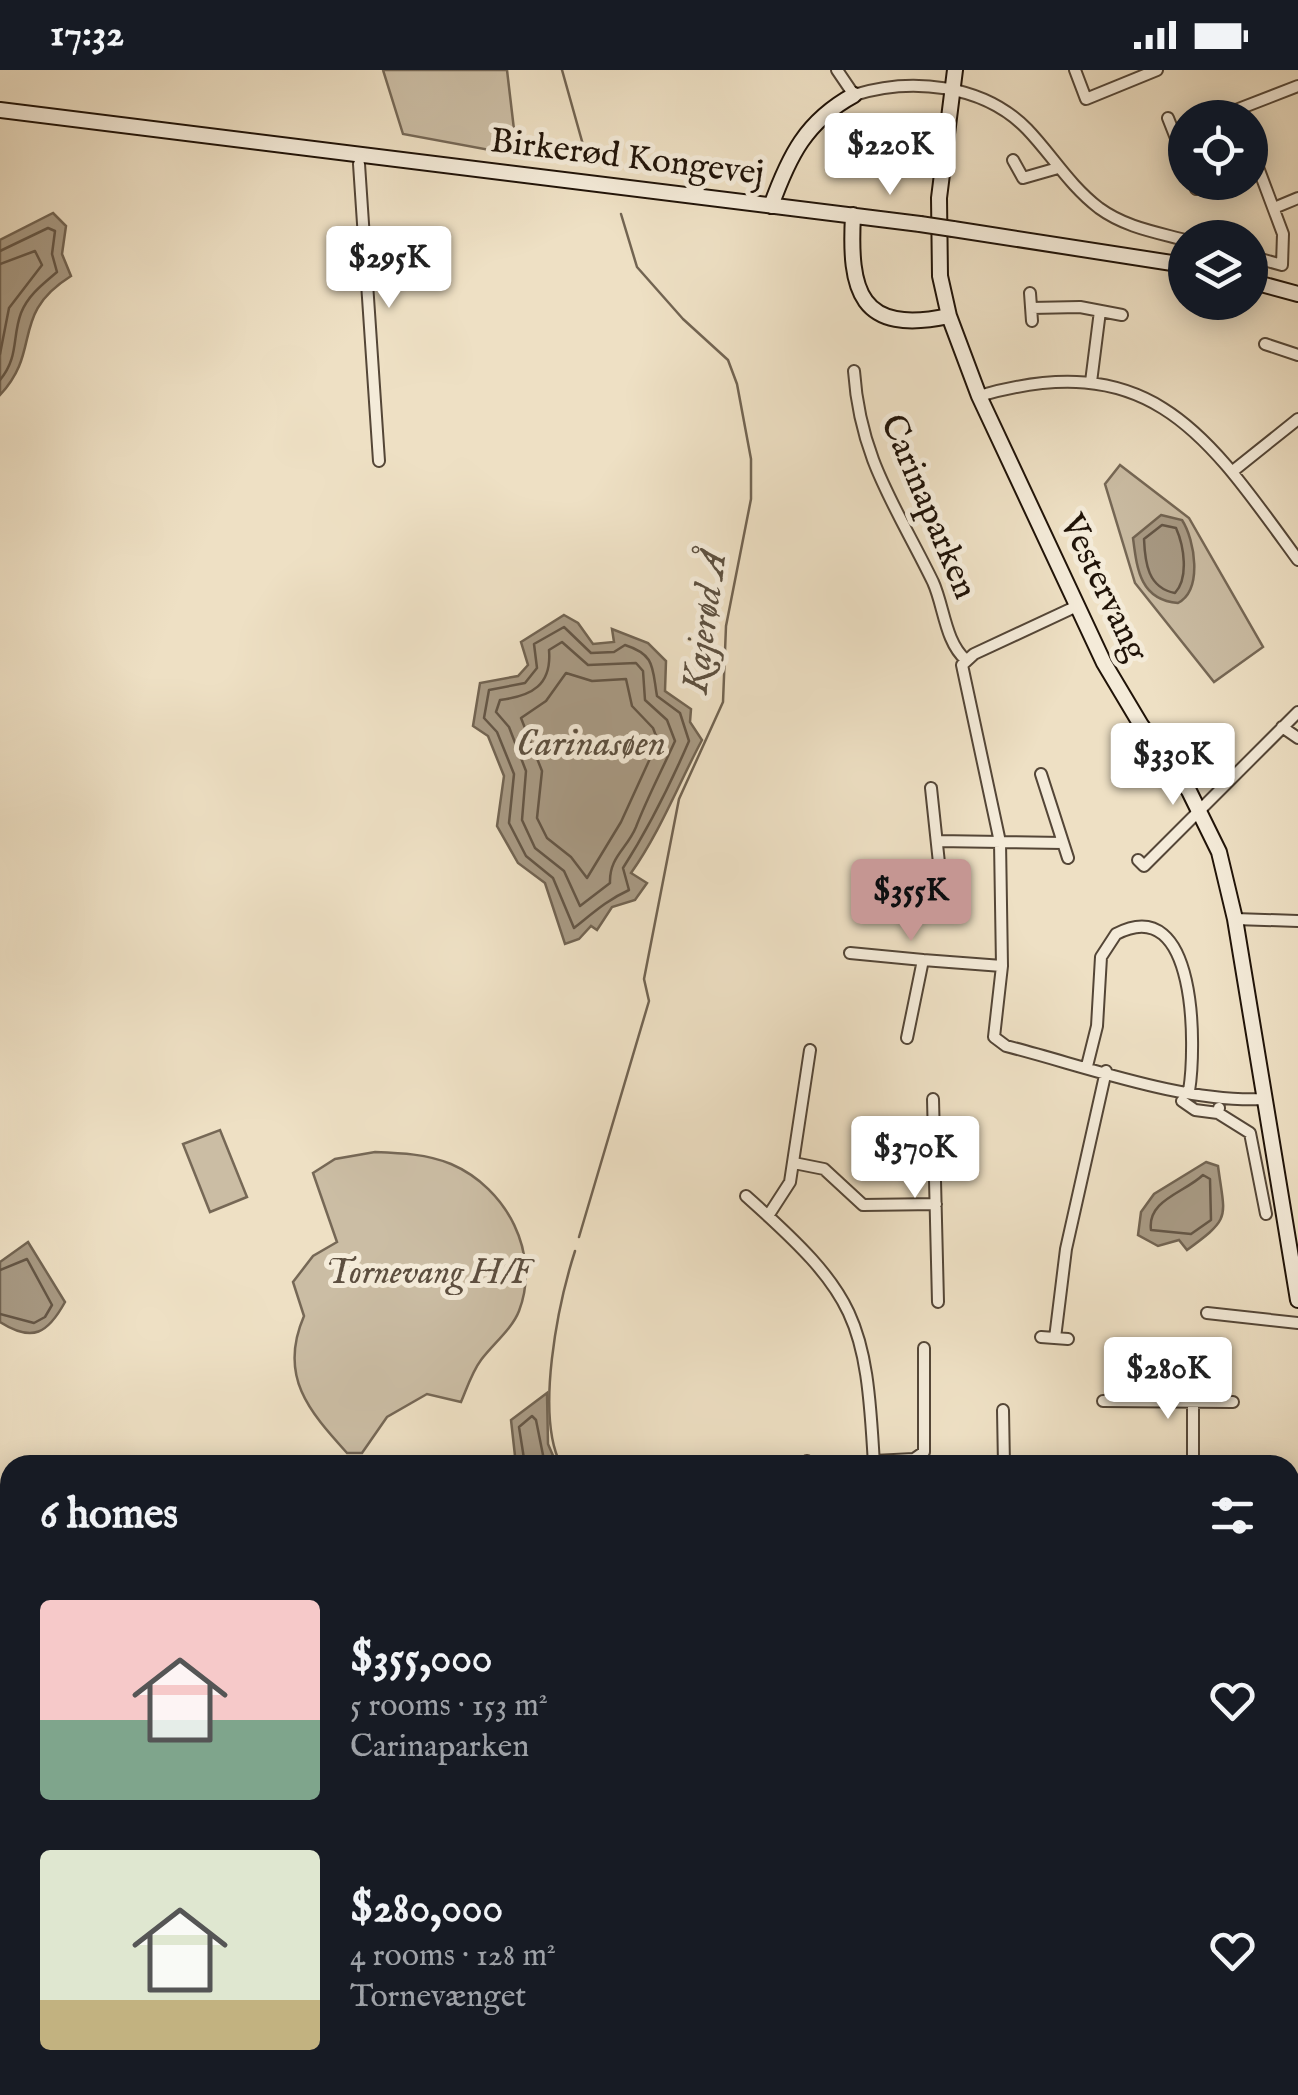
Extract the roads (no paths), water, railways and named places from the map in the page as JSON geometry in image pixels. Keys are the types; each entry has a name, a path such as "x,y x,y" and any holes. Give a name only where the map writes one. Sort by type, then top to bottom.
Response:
{"main road":[{"name":"Vestervang","path":"955,70 938,198 940,276 949,316 978,396 1077,606 1141,725 1200,809 1219,852 1235,919 1298,1300"},
{"path":"772,206 800,139 824,114 854,95"},
{"name":"Birkerød Kongevej","path":"0,110 358,159 853,215 1168,262"},
{"path":"853,215 851,272 863,298 874,309 900,321 949,316"},
{"path":"1268,285 1298,294"}],"street":[{"path":"837,70 854,95 892,86 952,90 1005,111 1026,128 1084,196 1129,225 1168,235"},
{"path":"1074,70 1086,100 1157,70"},
{"path":"1268,100 1298,86"},
{"path":"358,159 380,461"},
{"path":"1013,160 1023,178 1058,168"},
{"path":"1268,195 1285,245 1282,265 1268,261"},
{"path":"1274,208 1298,198"},
{"path":"1030,293 1032,321"},
{"path":"1031,308 1100,310 1122,315"},
{"path":"1091,382 1100,310"},
{"path":"1265,344 1298,355"},
{"name":"Carinaparken","path":"854,371 856,406 874,470 932,580 954,647 966,660 961,673 1000,842 1002,966 994,1031 997,1043 1186,1096 1264,1099"},
{"path":"978,396 1034,383 1091,382 1129,392 1170,411 1211,444 1293,542 1298,560"},
{"path":"1233,471 1298,419"},
{"path":"966,660 1077,606"},
{"path":"1138,860 1144,866 1298,712"},
{"path":"1282,727 1298,738"},
{"path":"1040,774 1068,858"},
{"path":"931,788 939,864"},
{"path":"936,842 1063,843"},
{"path":"1235,919 1298,921"},
{"path":"1087,1066 1096,1026 1101,957 1116,934 1143,926 1158,932 1172,946 1188,982 1195,1056 1186,1096"},
{"path":"850,953 1002,966"},
{"path":"907,1038 923,960"},
{"path":"768,1216 787,1192 810,1050"},
{"path":"1056,1338 1066,1249 1106,1071"},
{"name":"Carinaparken","path":"1186,1096 1195,1110 1218,1113 1250,1134 1266,1214"},
{"path":"1218,1113 1222,1098"},
{"path":"933,1099 938,1302"},
{"path":"794,1163 824,1170 863,1206 936,1204"},
{"path":"746,1196 816,1260 858,1330 871,1386 874,1455"},
{"path":"1207,1313 1298,1323"},
{"path":"1042,1337 1068,1339"},
{"path":"920,1455 924,1452 924,1348"},
{"path":"1102,1401 1233,1402"},
{"path":"1193,1402 1193,1455"},
{"path":"1003,1410 1004,1455"}],"water":[{"path":"53,213 66,226 62,254 71,276 40,305 21,362 0,395 0,240"},
{"path":"1161,515 1182,520 1193,552 1191,587 1178,603 1165,601 1148,589 1136,561 1133,538"},
{"name":"Carinasøen","path":"564,615 578,623 593,644 614,642 612,629 648,643 666,661 665,691 691,709 690,722 702,740 631,873 647,883 635,900 612,907 597,930 591,926 579,939 565,944 545,883 518,863 497,826 504,776 488,736 473,726 480,683 518,676 528,665 521,642"},
{"path":"1206,1162 1218,1166 1223,1207 1212,1230 1187,1250 1179,1240 1158,1246 1138,1235 1141,1212 1154,1194"},
{"path":"28,1242 65,1302 46,1327 31,1333 0,1322 0,1262"},
{"path":"547,1393 548,1444 553,1455 515,1455 511,1420"}],"waterway":[{"name":"Kajerød Å","path":"562,70 587,159"},
{"name":"Kajerød Å","path":"579,1237 649,1001 644,979 679,799 723,702 726,626 751,499 751,459 737,384 728,360 683,319 637,267 621,214"},
{"name":"Kajerød Å","path":"557,1455 550,1418 552,1359 575,1251"}],"park label":[{"name":"Tornevang H/F","path":"428,1273"}]}
